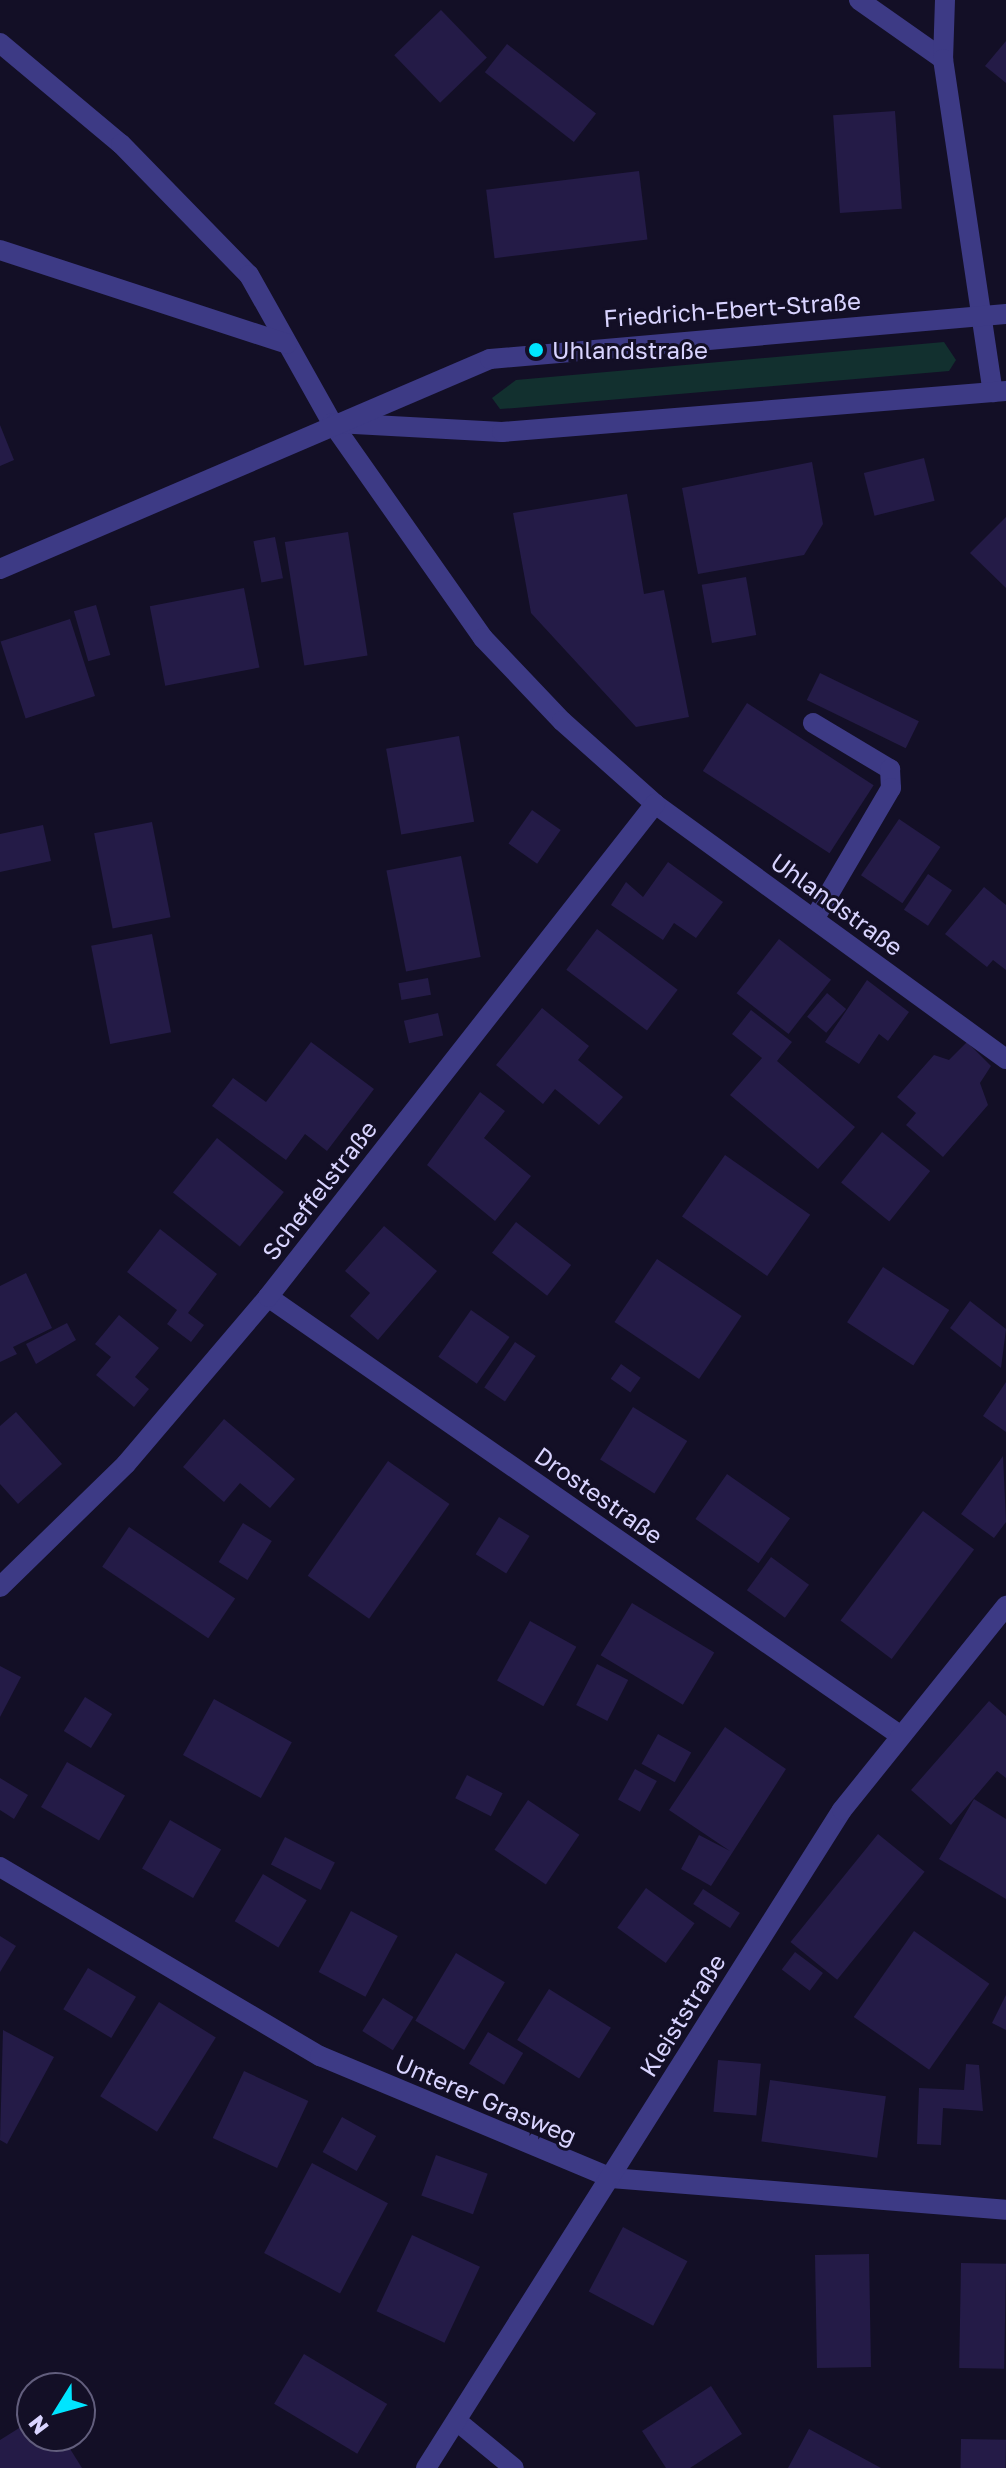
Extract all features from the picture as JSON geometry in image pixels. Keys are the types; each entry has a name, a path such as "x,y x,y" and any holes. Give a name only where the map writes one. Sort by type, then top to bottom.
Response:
{"street":[{"path":"859,0 943,59"},
{"path":"945,0 943,59 996,315 1000,392"},
{"path":"0,43 121,144 249,275 332,423"},
{"path":"0,250 287,344"},
{"name":"Friedrich-Ebert-Straße","path":"0,569 418,383 536,350 996,315"},
{"name":"Friedrich-Ebert-Straße","path":"332,423 502,432 1000,392"},
{"name":"Uhlandstraße","path":"332,423 483,638 655,804 1006,1059"},
{"path":"813,723 890,769 891,788 814,919"},
{"name":"Scheffelstraße","path":"0,1587 126,1464 268,1297 655,804"},
{"name":"Drostestraße","path":"268,1297 901,1736"},
{"name":"Kleiststraße","path":"426,2468 458,2422 842,1810 1006,1606"},
{"name":"Unterer Grasweg","path":"0,1867 320,2056 611,2178 1006,2210"},
{"path":"458,2422 514,2468"}],"green space":[{"path":"944,342 956,360 949,371 500,409 492,398 516,380"}],"building":[{"path":"441,10 487,57 440,103 394,55"},
{"path":"1006,41 1006,83 985,66"},
{"path":"507,44 596,114 574,142 485,72"},
{"path":"895,111 902,209 840,213 833,115"},
{"path":"639,171 647,239 495,258 486,190"},
{"path":"0,425 14,460 0,466"},
{"path":"924,458 935,501 874,516 864,473"},
{"path":"812,462 823,524 804,555 698,574 682,488"},
{"path":"627,494 644,594 664,590 689,717 636,727 531,613 513,513"},
{"path":"1006,517 1006,588 970,553"},
{"path":"348,532 368,655 304,665 285,542"},
{"path":"275,537 283,578 261,582 253,541"},
{"path":"746,577 756,635 712,643 702,585"},
{"path":"244,588 259,668 165,686 150,606"},
{"path":"96,605 110,655 88,661 74,611"},
{"path":"70,619 95,696 26,719 1,642"},
{"path":"820,673 919,721 906,748 807,700"},
{"path":"747,703 874,785 830,853 703,771"},
{"path":"459,736 474,822 401,835 386,749"},
{"path":"532,810 561,830 537,864 508,844"},
{"path":"899,819 940,847 902,903 861,875"},
{"path":"152,822 171,917 113,928 94,833"},
{"path":"43,825 51,861 0,872 0,834"},
{"path":"461,856 481,957 406,972 386,871"},
{"path":"668,862 723,902 696,938 674,923 663,940 611,905 626,882 643,897"},
{"path":"928,874 952,890 928,926 904,910"},
{"path":"984,887 1006,905 1006,970 993,960 987,967 945,934"},
{"path":"597,929 678,990 647,1031 566,970"},
{"path":"152,934 171,1032 110,1044 91,946"},
{"path":"779,939 831,980 789,1034 737,993"},
{"path":"428,978 431,995 401,1000 398,983"},
{"path":"867,980 909,1012 888,1041 879,1034 859,1064 825,1042"},
{"path":"827,993 846,1009 826,1033 807,1017"},
{"path":"542,1008 589,1046 578,1060 623,1097 599,1125 555,1089 543,1104 496,1065"},
{"path":"751,1010 792,1042 777,1061 855,1127 818,1169 730,1095 762,1058 732,1034"},
{"path":"438,1013 443,1035 409,1043 404,1021"},
{"path":"311,1042 374,1089 327,1151 305,1134 286,1160 212,1106 233,1078 266,1102"},
{"path":"967,1042 991,1066 980,1083 988,1105 943,1157 906,1125 916,1113 897,1097 934,1055 949,1060"},
{"path":"480,1092 505,1111 484,1138 531,1176 495,1221 427,1165"},
{"path":"882,1132 930,1171 889,1222 841,1183"},
{"path":"217,1138 284,1192 240,1247 173,1192"},
{"path":"725,1155 810,1215 767,1276 682,1216"},
{"path":"516,1222 571,1265 547,1296 492,1253"},
{"path":"384,1226 437,1271 378,1340 350,1316 370,1293 345,1271"},
{"path":"160,1229 217,1274 188,1313 204,1325 191,1342 167,1324 177,1310 127,1272"},
{"path":"657,1259 742,1316 699,1379 615,1322"},
{"path":"883,1267 949,1310 913,1365 847,1322"},
{"path":"26,1273 52,1328 13,1347 17,1354 0,1362 0,1286"},
{"path":"970,1301 1006,1329 1001,1368 950,1328"},
{"path":"471,1310 510,1337 477,1384 438,1357"},
{"path":"119,1315 159,1348 135,1377 149,1389 134,1407 96,1375 111,1357 95,1344"},
{"path":"67,1323 76,1340 36,1364 26,1344"},
{"path":"515,1342 536,1356 505,1402 484,1388"},
{"path":"621,1364 641,1378 630,1393 611,1379"},
{"path":"1006,1382 1006,1432 983,1416"},
{"path":"633,1407 687,1441 654,1493 600,1460"},
{"path":"16,1412 62,1464 18,1504 0,1484 0,1426"},
{"path":"224,1419 295,1479 270,1508 240,1483 224,1502 183,1467"},
{"path":"1003,1456 1006,1522 994,1538 961,1514"},
{"path":"388,1461 449,1504 369,1619 308,1576"},
{"path":"727,1474 790,1518 759,1563 695,1519"},
{"path":"923,1511 974,1550 892,1659 841,1620"},
{"path":"499,1517 530,1536 506,1573 476,1554"},
{"path":"243,1523 272,1541 247,1580 219,1562"},
{"path":"129,1527 235,1599 208,1638 102,1567"},
{"path":"771,1557 809,1585 785,1618 747,1590"},
{"path":"632,1603 714,1652 683,1705 601,1655"},
{"path":"530,1621 576,1647 543,1706 497,1680"},
{"path":"597,1664 628,1680 607,1721 576,1705"},
{"path":"0,1666 21,1677 0,1717"},
{"path":"85,1697 112,1714 91,1748 64,1731"},
{"path":"214,1699 292,1742 261,1798 183,1755"},
{"path":"989,1701 1006,1716 1006,1778 997,1771 951,1825 911,1790"},
{"path":"725,1727 786,1769 711,1886 681,1869 699,1835 730,1851 669,1810"},
{"path":"658,1734 691,1752 675,1782 642,1764"},
{"path":"67,1762 125,1796 99,1841 41,1807"},
{"path":"635,1769 657,1781 640,1812 618,1800"},
{"path":"467,1775 503,1793 491,1816 455,1798"},
{"path":"0,1778 28,1795 14,1819 0,1810"},
{"path":"974,1799 1006,1819 1006,1899 939,1859"},
{"path":"528,1800 579,1835 546,1884 494,1850"},
{"path":"170,1820 221,1850 193,1898 142,1868"},
{"path":"878,1834 925,1872 837,1980 791,1942"},
{"path":"285,1837 335,1862 321,1890 271,1865"},
{"path":"263,1874 307,1900 278,1947 235,1921"},
{"path":"646,1888 695,1923 666,1963 617,1928"},
{"path":"703,1889 740,1913 730,1928 693,1904"},
{"path":"351,1911 398,1936 365,1997 319,1972"},
{"path":"914,1931 989,1984 929,2070 854,2017"},
{"path":"0,1936 16,1946 0,1972"},
{"path":"795,1952 823,1973 810,1991 782,1970"},
{"path":"456,1953 505,1982 464,2050 415,2021"},
{"path":"88,1968 136,1997 111,2038 63,2009"},
{"path":"549,1989 611,2028 579,2079 517,2040"},
{"path":"1006,1995 1006,2030 992,2023"},
{"path":"383,1998 414,2017 393,2050 362,2031"},
{"path":"159,2002 216,2038 157,2132 100,2096"},
{"path":"3,2030 54,2057 7,2144 0,2140"},
{"path":"488,2032 523,2053 504,2085 469,2064"},
{"path":"718,2060 761,2064 756,2116 713,2112"},
{"path":"966,2064 979,2065 983,2111 943,2108 941,2145 917,2144 919,2088 964,2090"},
{"path":"244,2071 308,2101 277,2168 213,2138"},
{"path":"770,2080 886,2096 877,2158 761,2141"},
{"path":"342,2117 376,2136 357,2171 323,2152"},
{"path":"436,2155 488,2174 473,2214 421,2195"},
{"path":"312,2163 388,2203 340,2293 264,2253"},
{"path":"623,2227 687,2261 653,2326 589,2291"},
{"path":"412,2235 480,2267 444,2343 377,2311"},
{"path":"869,2254 871,2367 817,2368 815,2255"},
{"path":"961,2263 1006,2264 1004,2369 959,2368"},
{"path":"304,2354 387,2404 357,2454 274,2404"},
{"path":"711,2386 742,2434 690,2468 666,2468 642,2431"},
{"path":"809,2429 881,2468 788,2468"},
{"path":"16,2430 16,2452 72,2452 82,2468 0,2468 0,2440"},
{"path":"961,2439 1006,2440 1006,2468 960,2468"}],"place":[{"name":"Uhlandstraße","path":"536,350"}]}
